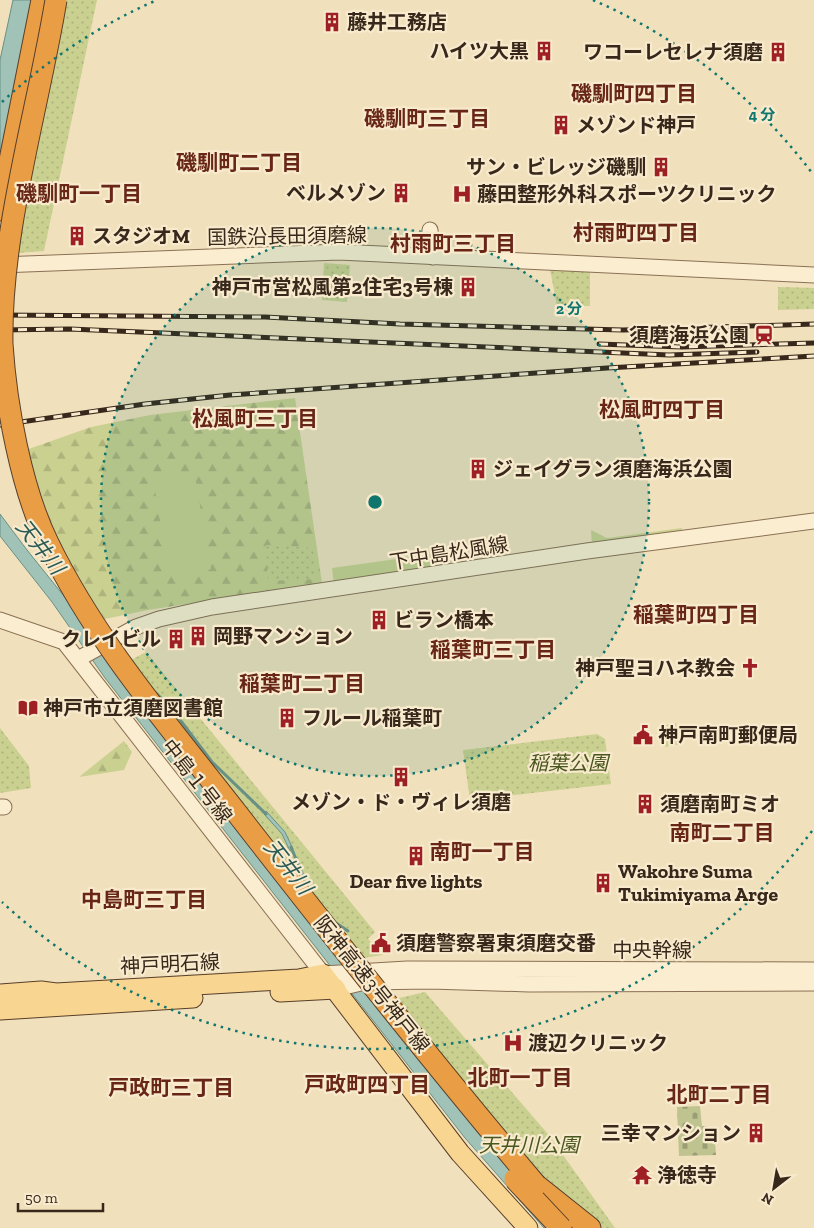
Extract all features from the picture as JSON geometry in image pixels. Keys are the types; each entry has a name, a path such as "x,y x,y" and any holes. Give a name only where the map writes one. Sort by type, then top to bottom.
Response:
{"highway":[{"path":"0,210 42,0"},
{"name":"阪神高速3号神戸線","path":"56,0 11,232 6,268 2,332 6,384 14,429 33,504 46,540 84,609 128,673 387,1005 536,1185 581,1228"},
{"name":"阪神高速3号神戸線","path":"0,435 19,506 34,546 52,580 94,647 335,949 490,1150 561,1228"},
{"path":"536,1185 590,1228"}],"main road":[{"name":"神戸明石線","path":"0,994 41,990 56,993 299,978 333,978"},
{"name":"神戸明石線","path":"0,1010 333,978"},
{"path":"333,978 460,1153 528,1228"}],"street":[{"path":"430,230 433,257"},
{"name":"国鉄沿長田須磨線","path":"0,265 339,252 814,275"},
{"name":"下中島松風線","path":"80,658 136,627 159,619 212,607 587,551 814,520"},
{"name":"中島１号線","path":"0,620 55,637 64,642 80,658 172,782 333,978"},
{"name":"中央幹線","path":"362,977 406,969 814,970"},
{"path":"333,978 362,977"},
{"name":"中央幹線","path":"362,977 528,984 814,983"}],"green space":[{"path":"66,0 97,0 44,251 17,253"},
{"path":"324,263 350,265 347,302 322,300"},
{"path":"550,269 590,272 590,306 557,306"},
{"path":"778,287 814,288 814,309 778,310"},
{"path":"295,398 322,583 148,610 105,619 81,584 56,538 26,450 91,427 150,415"},
{"path":"194,471 211,569 169,576 153,478"},
{"path":"682,528 682,535 592,546 591,530 607,538"},
{"path":"266,545 313,548 316,579 268,581"},
{"path":"432,554 435,571 334,586 332,568"},
{"path":"146,652 375,932 368,939 383,955 355,959 120,666"},
{"path":"676,723 680,744 665,747 661,726"},
{"path":"0,728 29,766 31,788 0,793"},
{"name":"稲葉公園","path":"597,734 605,739 611,784 470,800 463,750"},
{"path":"124,741 132,752 124,770 79,777"},
{"name":"天井川公園","path":"425,992 548,1134 615,1228 570,1228 382,1002"},
{"path":"700,1106 702,1126 714,1128 716,1155 679,1156 677,1107"}],"water":[{"path":"13,0 33,0 0,161 0,60"},
{"path":"0,514 571,1228 544,1228 465,1138 105,678 52,602 0,536"},
{"path":"266,811 285,832 293,849 290,851 282,834 264,814"}],"waterway":[{"path":"156,693 171,708 212,762 266,814"},
{"name":"天井川","path":"291,847 308,888"},
{"path":"336,923 348,931"}],"railway":[{"path":"0,315 265,317 400,324 623,330 814,324"},
{"path":"0,330 70,329 669,355 757,352"},
{"path":"599,344 682,347 814,343"},
{"path":"0,425 145,404 230,395 607,368 814,356"}],"place":[{"name":"藤井工務店","path":"332,22"},
{"name":"ハイツ大黒","path":"544,51"},
{"name":"ワコーレセレナ須磨","path":"778,52"},
{"name":"メゾンド神戸","path":"561,125"},
{"name":"サン・ビレッジ磯馴","path":"661,167"},
{"name":"ベルメゾン","path":"401,193"},
{"name":"藤田整形外科スポーツクリニック","path":"462,194"},
{"name":"スタジオM","path":"77,236"},
{"name":"神戸市営松風第2住宅3号棟","path":"468,287"},
{"name":"須磨海浜公園","path":"764,335"},
{"name":"ジェイグラン須磨海浜公園","path":"478,469"},
{"name":"ビラン橋本","path":"379,620"},
{"name":"岡野マンション","path":"198,636"},
{"name":"クレイビル","path":"176,639"},
{"name":"神戸聖ヨハネ教会","path":"750,668"},
{"name":"神戸市立須磨図書館","path":"28,708"},
{"name":"フルール稲葉町","path":"287,718"},
{"name":"神戸南町郵便局","path":"643,735"},
{"name":"メゾン・ド・ヴィレ須磨","path":"401,777"},
{"name":"須磨南町ミオ","path":"645,804"},
{"name":"Dear five lights","path":"416,856"},
{"name":"Wakohre Suma Tukimiyama Arge","path":"603,883"},
{"name":"須磨警察署東須磨交番","path":"381,943"},
{"name":"渡辺クリニック","path":"513,1043"},
{"name":"三幸マンション","path":"756,1133"},
{"name":"浄徳寺","path":"642,1175"}],"district":[{"name":"磯馴町四丁目","path":"634,94"},
{"name":"磯馴町三丁目","path":"427,119"},
{"name":"磯馴町二丁目","path":"239,163"},
{"name":"磯馴町一丁目","path":"79,194"},
{"name":"村雨町四丁目","path":"636,233"},
{"name":"村雨町三丁目","path":"453,244"},
{"name":"松風町四丁目","path":"662,410"},
{"name":"松風町三丁目","path":"255,419"},
{"name":"稲葉町四丁目","path":"696,615"},
{"name":"稲葉町三丁目","path":"493,650"},
{"name":"稲葉町二丁目","path":"302,684"},
{"name":"南町二丁目","path":"722,833"},
{"name":"南町一丁目","path":"482,852"},
{"name":"中島町三丁目","path":"144,900"},
{"name":"北町一丁目","path":"520,1078"},
{"name":"戸政町四丁目","path":"367,1085"},
{"name":"戸政町三丁目","path":"171,1088"},
{"name":"北町二丁目","path":"719,1095"}]}
